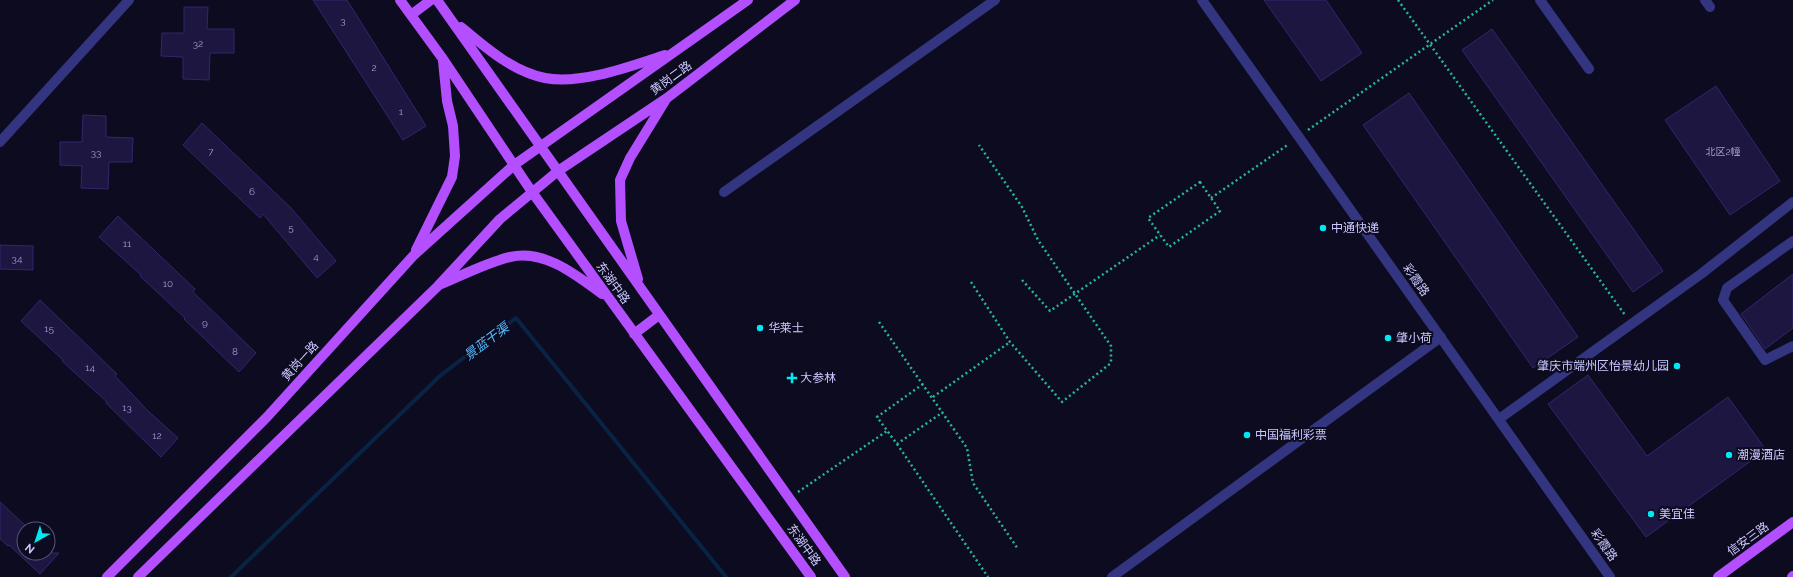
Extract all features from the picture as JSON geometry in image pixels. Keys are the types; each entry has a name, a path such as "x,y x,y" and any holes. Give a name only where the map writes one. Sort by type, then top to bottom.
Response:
{"main road":[{"name":"东湖中路","path":"400,0 443,59 532,192 811,577"},
{"path":"411,15 431,0"},
{"name":"东湖中路","path":"437,0 845,577"},
{"name":"黄岗二路","path":"514,165 675,53 748,0"},
{"name":"黄岗二路","path":"532,192 558,171 667,98 795,0"},
{"path":"451,19 491,52 515,67 545,78 586,78 675,53"},
{"path":"414,255 452,178 455,156 453,126 447,101 443,59"},
{"path":"641,288 621,221 620,180 630,158 667,98"},
{"name":"黄岗一路","path":"107,577 267,417 414,255 514,165"},
{"path":"138,577 438,286 500,219 532,192"},
{"path":"438,286 511,256 530,256 553,262 608,298"},
{"path":"634,334 659,315"},
{"name":"信安三路","path":"1718,577 1793,522"}],"street":[{"path":"0,142 129,0"},
{"path":"724,192 995,0"},
{"name":"彩霞路","path":"1202,0 1611,577"},
{"path":"1540,0 1589,69"},
{"path":"1499,419 1701,274 1793,202"},
{"path":"1793,241 1727,288 1723,300 1765,360 1793,346"},
{"path":"1112,577 1441,337"}],"path":[{"path":"1398,0 1632,324"},
{"path":"1211,198 1493,0"},
{"path":"971,282 1010,342 1062,402 1111,363 1111,346 1038,240 1022,207 979,145"},
{"path":"1200,182 1211,198 1220,211 1169,247 1148,218 1200,182"},
{"path":"1022,280 1050,311 1160,234"},
{"path":"879,322 933,397 967,448 973,483 1018,549"},
{"path":"933,397 1010,342"},
{"path":"923,384 877,417 988,577"},
{"path":"897,444 943,412"},
{"path":"789,498 887,431"}],"building":[{"path":"313,0 347,0 426,126 403,140"},
{"path":"1264,0 1326,0 1362,53 1321,81"},
{"path":"184,7 208,7 207,29 234,29 234,53 210,53 209,80 183,79 183,57 161,56 162,33 184,33"},
{"path":"1492,29 1663,271 1633,292 1462,50"},
{"path":"1716,86 1780,181 1730,215 1665,120"},
{"path":"1409,93 1578,337 1533,368 1363,125"},
{"path":"83,115 106,116 106,137 133,138 132,162 109,162 108,189 81,188 82,166 60,165 60,142 82,142"},
{"path":"202,123 291,208 336,261 317,278 263,214 260,218 183,145"},
{"path":"118,216 195,289 193,292 256,353 239,372 140,276 141,275 99,237"},
{"path":"0,245 33,246 33,270 0,269"},
{"path":"1793,274 1793,328 1765,349 1741,314"},
{"path":"40,300 117,374 115,376 148,411 178,438 161,457 106,403 107,402 21,321"},
{"path":"1588,375 1647,456 1728,397 1766,450 1646,537 1548,404"},
{"path":"0,502 21,521 16,521 16,552 0,539"},
{"path":"26,561 52,561 40,574"}],"waterway":[{"name":"景蓝干渠","path":"231,577 441,375 516,318 726,577"}],"place":[{"name":"中通快递","path":"1323,228"},
{"name":"华莱士","path":"760,328"},
{"name":"肇小荷","path":"1388,338"},
{"name":"肇庆市端州区怡景幼儿园","path":"1677,366"},
{"name":"大参林","path":"792,378"},
{"name":"中国福利彩票","path":"1247,435"},
{"name":"潮漫酒店","path":"1729,455"},
{"name":"美宜佳","path":"1651,514"}]}
